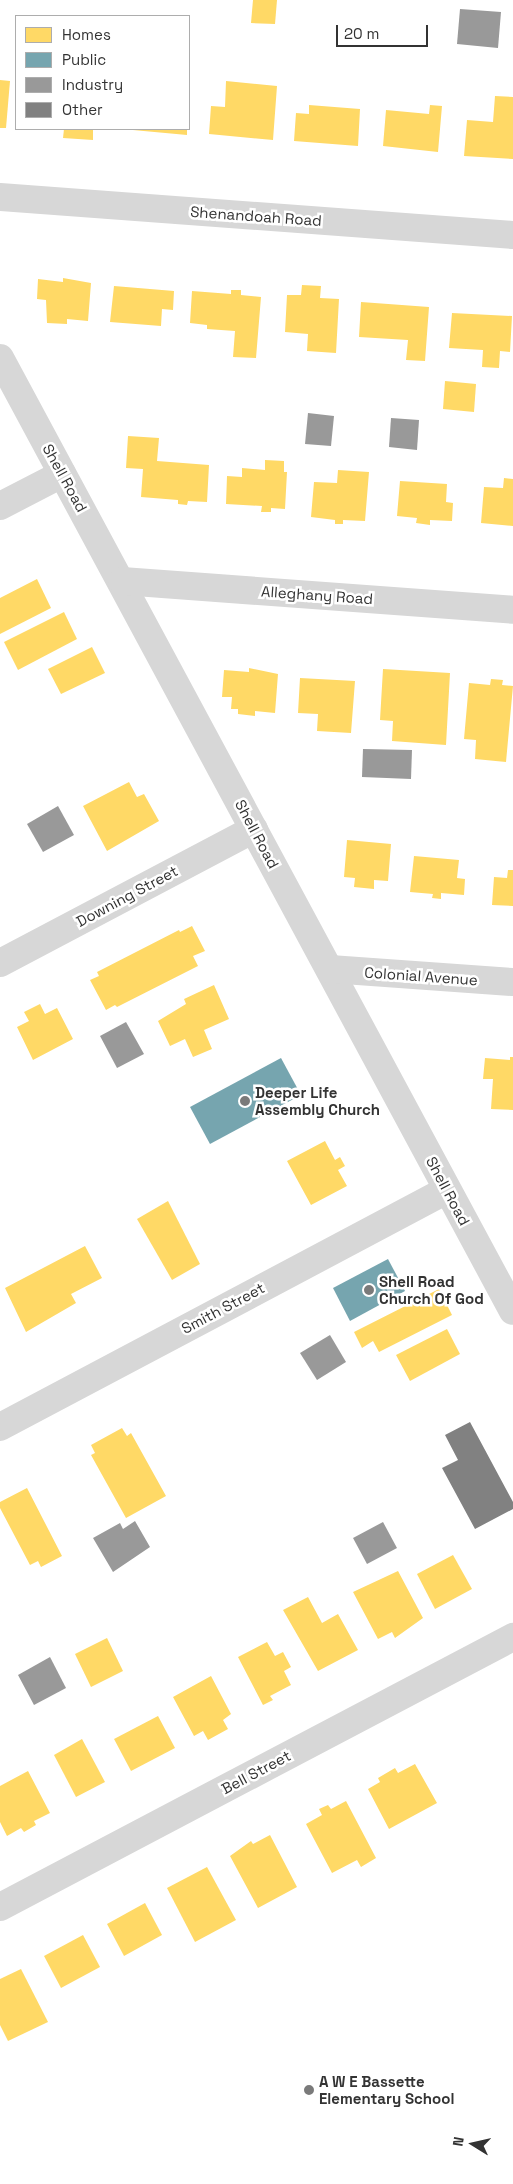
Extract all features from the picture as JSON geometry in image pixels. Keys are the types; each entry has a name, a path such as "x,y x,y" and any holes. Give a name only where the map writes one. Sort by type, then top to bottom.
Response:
{"street":[{"name":"Shenandoah Road","path":"0,197 513,235"},
{"name":"Shell Road","path":"0,358 122,581 513,1311"},
{"path":"0,506 62,474"},
{"name":"Alleghany Road","path":"122,581 513,610"},
{"name":"Downing Street","path":"0,964 254,829"},
{"name":"Colonial Avenue","path":"330,969 513,982"},
{"name":"Smith Street","path":"0,1427 447,1190"},
{"name":"Bell Street","path":"0,1907 513,1637"}],"building: Homes":[{"path":"253,0 277,0 275,24 251,23"},
{"path":"0,80 10,81 6,128 0,128"},
{"path":"226,81 277,86 273,140 209,134 211,106 225,107"},
{"path":"495,96 513,97 513,159 464,156 467,120 493,122"},
{"path":"309,105 360,109 358,146 294,141 296,113 309,114"},
{"path":"430,105 442,106 438,152 383,146 386,110 429,114"},
{"path":"64,130 93,130 93,140 63,138"},
{"path":"133,130 187,130 187,135"},
{"path":"63,278 91,283 88,321 67,319 67,324 47,323 46,300 37,299 38,279 63,282"},
{"path":"302,285 321,286 320,298 339,299 336,353 307,351 308,334 285,332 287,295 301,295"},
{"path":"114,286 174,291 173,310 162,309 161,326 110,322"},
{"path":"231,290 241,290 241,295 261,297 256,358 233,357 235,331 207,329 207,325 190,323 192,291 231,294"},
{"path":"361,302 429,307 425,361 406,360 408,340 359,337"},
{"path":"452,313 512,316 510,352 500,351 499,368 482,367 483,350 449,348"},
{"path":"445,381 476,384 474,412 443,409"},
{"path":"128,436 159,438 157,461 209,465 207,502 188,501 187,505 178,504 178,500 141,497 143,469 126,468"},
{"path":"265,460 284,461 284,472 287,472 285,509 271,508 271,512 261,512 262,506 226,504 227,476 242,477 242,468 265,470"},
{"path":"338,470 369,472 365,521 343,520 343,524 335,524 335,520 311,517 314,482 337,483"},
{"path":"504,478 513,479 513,526 481,523 484,487 503,488"},
{"path":"400,481 447,484 446,502 453,503 452,521 430,520 430,525 416,523 417,518 397,516"},
{"path":"37,579 51,608 0,634 0,598"},
{"path":"64,612 77,639 18,670 4,642"},
{"path":"92,647 105,673 61,694 48,669"},
{"path":"249,668 278,674 275,713 255,711 255,716 238,714 238,709 231,709 232,697 222,697 224,670 249,672"},
{"path":"383,669 450,673 446,745 392,741 393,721 380,720"},
{"path":"300,678 355,681 351,733 317,731 318,714 298,713"},
{"path":"491,679 503,680 502,685 513,686 506,762 475,759 476,740 464,739 469,683 490,685"},
{"path":"129,782 137,797 144,794 159,821 107,851 83,806"},
{"path":"347,840 391,844 388,881 374,880 374,889 354,887 355,878 344,877"},
{"path":"414,856 459,860 457,878 465,879 464,895 441,893 441,899 432,898 433,894 410,892"},
{"path":"508,870 513,870 513,906 492,905 494,877 507,878"},
{"path":"192,926 205,951 193,956 198,966 117,1007 115,1005 106,1010 90,980 99,976 97,972 179,930 180,932"},
{"path":"214,985 229,1019 204,1030 212,1049 193,1057 185,1039 170,1046 158,1021 186,1004 184,999"},
{"path":"40,1004 45,1014 57,1008 73,1039 33,1060 17,1027 29,1021 24,1012"},
{"path":"510,1057 513,1057 513,1110 491,1109 493,1079 483,1079 485,1058 510,1060"},
{"path":"325,1141 335,1160 340,1157 345,1166 338,1170 347,1186 311,1205 287,1161"},
{"path":"168,1201 200,1264 172,1280 137,1219"},
{"path":"85,1246 102,1278 71,1294 76,1303 26,1332 5,1288"},
{"path":"439,1289 452,1315 379,1352 373,1341 362,1348 354,1332"},
{"path":"447,1329 460,1354 410,1381 396,1355"},
{"path":"122,1428 127,1436 131,1433 166,1496 126,1518 91,1455 95,1453 91,1445"},
{"path":"27,1488 62,1556 41,1567 38,1561 30,1565 0,1508 0,1502"},
{"path":"453,1555 472,1589 435,1609 417,1574"},
{"path":"398,1571 423,1618 395,1638 392,1632 378,1639 353,1592"},
{"path":"308,1597 322,1623 338,1614 358,1650 318,1671 283,1610"},
{"path":"107,1638 123,1671 91,1687 75,1654"},
{"path":"267,1642 275,1656 283,1652 291,1667 284,1671 291,1685 270,1696 273,1700 263,1705 238,1657"},
{"path":"211,1676 231,1714 223,1720 228,1729 208,1740 203,1731 194,1736 173,1697"},
{"path":"158,1716 175,1748 131,1771 114,1739"},
{"path":"82,1739 105,1782 76,1797 54,1755"},
{"path":"415,1764 437,1803 389,1829 368,1789 380,1782 378,1778 395,1768 398,1773"},
{"path":"28,1771 50,1813 34,1821 36,1825 24,1832 21,1828 7,1836 0,1822 0,1786"},
{"path":"346,1801 376,1858 361,1867 357,1860 332,1873 306,1824 322,1815 319,1809 328,1805 331,1809"},
{"path":"270,1835 297,1887 258,1908 230,1856 251,1841 253,1844"},
{"path":"207,1867 236,1920 195,1942 167,1888"},
{"path":"145,1903 162,1935 124,1956 107,1924"},
{"path":"83,1935 100,1967 61,1988 44,1956"},
{"path":"21,1969 48,2022 8,2041 0,2025 0,1979"}],"building: Public":[{"name":"Deeper Life Assembly Church","path":"281,1058 301,1095 210,1144 190,1107"},
{"name":"Shell Road Church Of God","path":"388,1259 405,1291 350,1321 333,1288"}],"building: Industry":[{"path":"460,9 501,12 498,48 457,44"},
{"path":"308,413 334,416 331,446 305,444"},
{"path":"391,418 419,420 417,450 389,447"},
{"path":"363,749 412,750 411,779 362,777"},
{"path":"58,806 74,835 43,852 27,824"},
{"path":"126,1022 144,1054 117,1068 100,1036"},
{"path":"330,1335 346,1362 317,1380 300,1353"},
{"path":"135,1521 150,1547 113,1572 93,1538 120,1523 123,1529"},
{"path":"383,1522 397,1548 367,1564 353,1538"},
{"path":"50,1657 66,1688 34,1705 18,1675"}],"building: Other":[{"path":"470,1422 513,1502 513,1509 475,1529 442,1468 458,1460 445,1435"}],"place":[{"name":"Deeper Life Assembly Church","path":"245,1101"},
{"name":"Shell Road Church Of God","path":"369,1290"},
{"name":"A W E Bassette Elementary School","path":"309,2090"}]}
